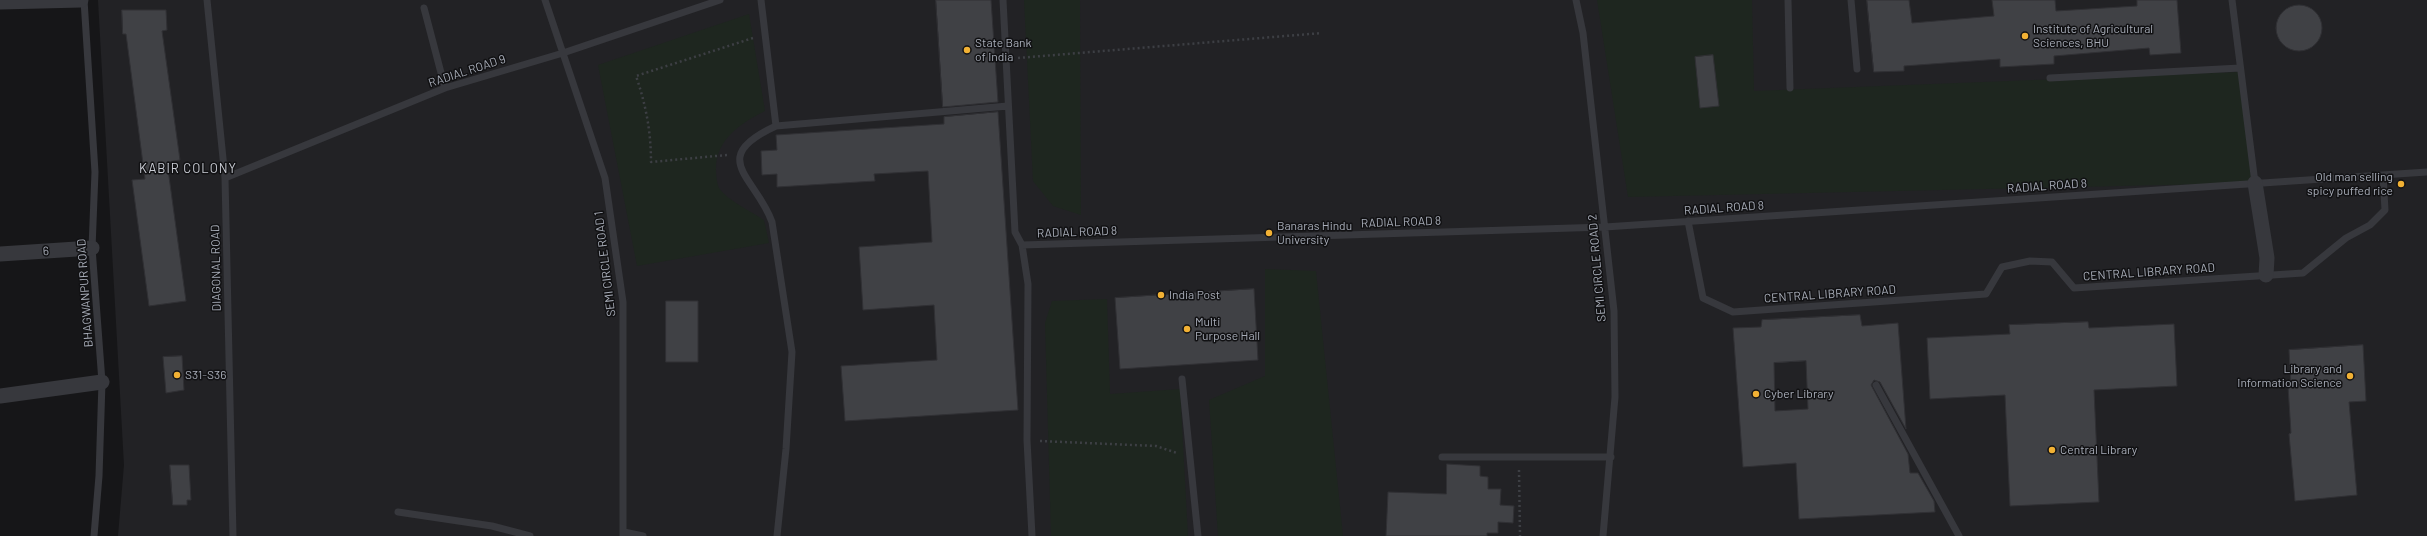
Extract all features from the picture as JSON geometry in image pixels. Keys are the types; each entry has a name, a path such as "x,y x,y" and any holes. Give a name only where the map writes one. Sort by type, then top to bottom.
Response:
{"street":[{"path":"0,2 81,0"},
{"path":"2255,183 2267,258 2266,275"},
{"name":"6","path":"0,254 92,248"},
{"path":"0,396 102,382"}],"lane":[{"name":"BHAGWANPUR ROAD","path":"84,0 95,172 92,248 102,382 99,476 94,536"},
{"name":"DIAGONAL ROAD","path":"207,0 225,178 233,536"},
{"name":"SEMI CIRCLE ROAD 1","path":"546,0 605,178 623,302 623,534"},
{"name":"RADIAL ROAD 9","path":"225,178 445,88 563,53 720,0"},
{"path":"761,0 763,35 776,126"},
{"path":"1003,0 1015,232 1022,245 1028,284 1027,440 1032,536"},
{"name":"SEMI CIRCLE ROAD 2","path":"1576,0 1583,33 1614,311 1615,397 1603,536"},
{"path":"1788,0 1790,88"},
{"path":"1851,0 1857,69"},
{"path":"2232,0 2255,183"},
{"path":"424,8 445,88"},
{"path":"2050,78 2240,68"},
{"path":"777,536 786,450 792,352 772,222 766,207 746,181 740,159 744,146 755,136 776,126 1008,106"},
{"name":"RADIAL ROAD 8","path":"1022,245 1605,227 2427,172"},
{"name":"CENTRAL LIBRARY ROAD","path":"1688,221 1703,298 1732,312 1986,294 2002,267 2030,261 2052,262 2074,288 2303,272 2346,238 2370,225 2386,210 2383,175"},
{"path":"1182,379 1198,536"},
{"path":"1876,385 1959,536"},
{"path":"1442,456 1611,457"},
{"path":"398,512 492,526 530,536"},
{"path":"623,534 643,536"}],"path":[{"path":"1006,59 1322,33"},
{"path":"741,154 651,162 651,138 646,108 636,76 763,35"},
{"path":"1027,440 1156,446 1191,458"},
{"path":"1518,457 1520,536"}],"shaded area":[{"name":"Banaras Hindu University","path":"98,0 2427,0 2427,536 118,536 124,465"},
{"path":"1024,0 1080,0 1081,215 1053,206 1033,181"},
{"path":"1597,0 1752,0 1754,91 2238,72 2255,183 1628,197"},
{"path":"749,14 765,111 739,127 725,141 717,159 716,174 719,188 728,197 764,220 769,243 637,266 598,65"},
{"path":"1265,269 1316,271 1343,536 1218,536 1209,400 1265,376"},
{"path":"1107,299 1110,394 1180,389 1188,536 1051,536 1045,323 1052,301"}],"building":[{"name":"State Bank of India","path":"936,0 991,0 998,102 943,107"},
{"name":"Institute of Agricultural Sciences, BHU","path":"1867,0 1909,0 1912,23 1994,16 1992,0 2055,0 2056,11 2137,6 2137,0 2177,0 2181,53 2150,55 2149,48 2054,56 2054,64 2000,67 2000,59 1904,66 1904,71 1874,72"},
{"path":"2299,5 2312,9 2318,15 2322,28 2318,41 2312,47 2299,51 2286,47 2280,41 2276,28 2280,15 2286,9"},
{"path":"122,10 166,10 167,30 162,31 180,160 167,162 186,301 149,306 132,180 145,179 126,34 123,34"},
{"path":"1713,55 1719,106 1700,108 1695,57"},
{"path":"998,112 1018,410 845,421 841,366 937,360 934,305 863,310 859,247 932,242 928,171 874,174 875,181 777,187 777,174 762,175 761,151 777,150 776,135 944,124 944,117"},
{"name":"Multi Purpose Hall","path":"1254,289 1258,360 1120,369 1115,298"},
{"path":"666,301 698,301 698,362 666,362"},
{"name":"Cyber Library","path":"1860,315 1862,326 1898,323 1906,429 1880,382 1874,380 1871,385 1908,454 1910,473 1918,473 1934,501 1935,512 1799,519 1796,463 1743,467 1733,328 1761,327 1762,320","holes":["1806,361 1808,409 1775,411 1774,363"]},
{"name":"Central Library","path":"2088,322 2089,328 2174,324 2177,386 2094,390 2099,502 2010,506 2005,395 1930,399 1927,338 2010,334 2009,325"},
{"path":"2363,345 2366,401 2349,402 2357,495 2295,501 2289,434 2291,433 2288,386 2291,386 2289,350"},
{"name":"S31-S36","path":"182,356 184,390 166,393 163,357"},
{"path":"1447,464 1480,466 1480,476 1488,477 1488,489 1501,489 1500,505 1514,506 1513,523 1498,522 1498,533 1487,533 1487,536 1386,536 1388,492 1446,494"},
{"path":"170,465 189,465 191,500 187,500 187,505 173,505"}],"place":[{"name":"Institute of Agricultural Sciences, BHU","path":"2025,36"},
{"name":"State Bank of India","path":"967,50"},
{"name":"Old man selling spicy puffed rice","path":"2401,184"},
{"name":"Banaras Hindu University","path":"1269,233"},
{"name":"India Post","path":"1161,295"},
{"name":"Multi Purpose Hall","path":"1187,329"},
{"name":"S31-S36","path":"177,375"},
{"name":"Library and Information Science","path":"2350,376"},
{"name":"Cyber Library","path":"1756,394"},
{"name":"Central Library","path":"2052,450"}],"district":[{"name":"KABIR COLONY","path":"188,169"}]}
